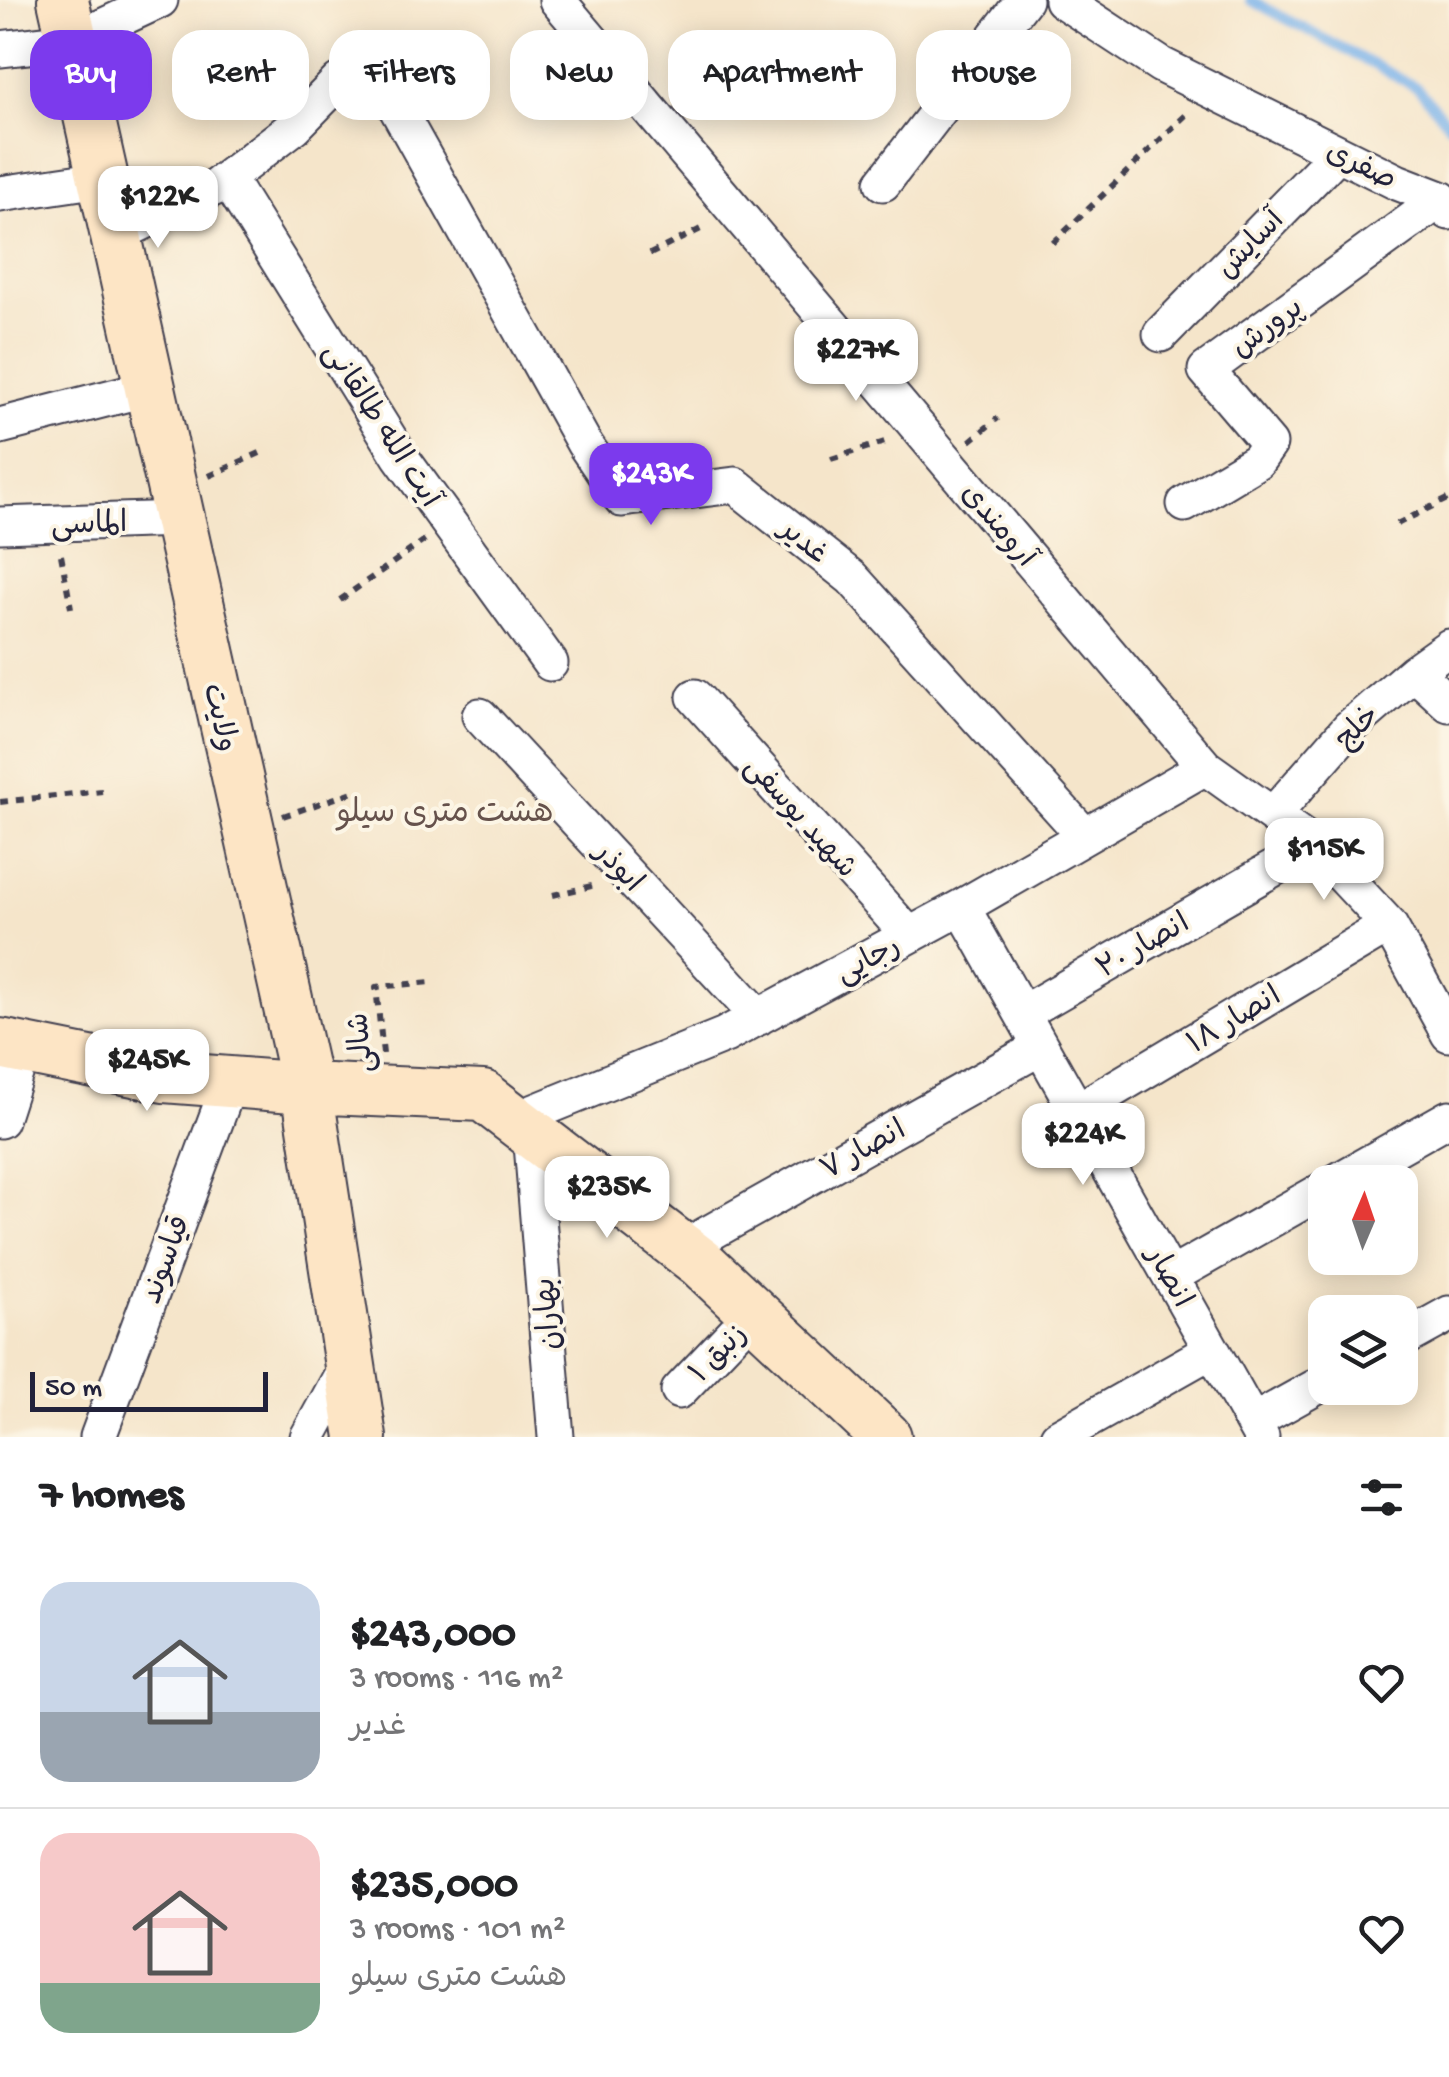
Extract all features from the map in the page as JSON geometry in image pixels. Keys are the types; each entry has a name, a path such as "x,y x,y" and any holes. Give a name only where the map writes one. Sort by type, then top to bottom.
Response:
{"street":[{"path":"0,50 68,21 160,0"},
{"name":"آرومندی","path":"558,0 1205,766 1314,845 1389,925 1449,1034"},
{"path":"883,183 1024,0"},
{"name":"صفری","path":"1062,0 1161,65 1445,206"},
{"name":"ولایت","path":"68,21 306,1088 361,1437"},
{"name":"غدیر","path":"227,178 296,126 339,80 360,71 386,88 584,443 622,499 735,485 852,578 1085,836"},
{"name":"آسایش","path":"1161,334 1338,153"},
{"path":"114,236 227,178"},
{"name":"آیت الله طالقانی","path":"227,178 400,456 550,663"},
{"path":"0,194 101,179"},
{"name":"پرورش","path":"1185,504 1257,460 1269,444 1206,370 1445,206"},
{"path":"0,426 148,388"},
{"name":"الماسی","path":"0,525 55,523 175,506"},
{"name":"خلج","path":"1273,815 1350,728 1449,647"},
{"path":"1414,672 1449,704"},
{"name":"شهید یوسفی","path":"696,697 909,935"},
{"name":"ابوذر","path":"480,716 759,1017"},
{"name":"رجایی","path":"523,1126 725,1035 962,906 1205,766"},
{"name":"انصار ۲۰","path":"1022,1014 1314,845"},
{"name":"انصار","path":"962,906 1257,1430"},
{"name":"انصار ۱۸","path":"1077,1110 1389,925"},
{"path":"0,1120 12,1046 164,1076 306,1088 484,1096 683,1248 886,1437"},
{"name":"انصار ۷","path":"683,1248 1041,1047"},
{"name":"قیاسوند","path":"98,1437 230,1082"},
{"path":"1366,1165 1449,1118"},
{"name":"بهاران","path":"523,1126 556,1437"},
{"path":"1170,1276 1308,1198"},
{"name":"زنبق ۱","path":"679,1392 754,1312"},
{"path":"1418,1331 1449,1314"},
{"path":"1058,1437 1212,1350"},
{"path":"308,1437 349,1362"},
{"path":"1257,1430 1308,1394"}],"path":[{"path":"1053,243 1212,90"},
{"path":"650,254 735,212"},
{"path":"831,459 920,430"},
{"path":"175,506 260,452"},
{"path":"1398,524 1449,498"},
{"path":"55,523 71,608"},
{"path":"340,600 449,523"},
{"path":"0,802 102,791"},
{"path":"248,828 353,792"},
{"name":"شالی","path":"386,1092 376,987 432,982"}],"waterway":[{"path":"1250,0 1418,88 1449,125"}],"district":[{"name":"هشت متری سیلو","path":"445,810"}]}
